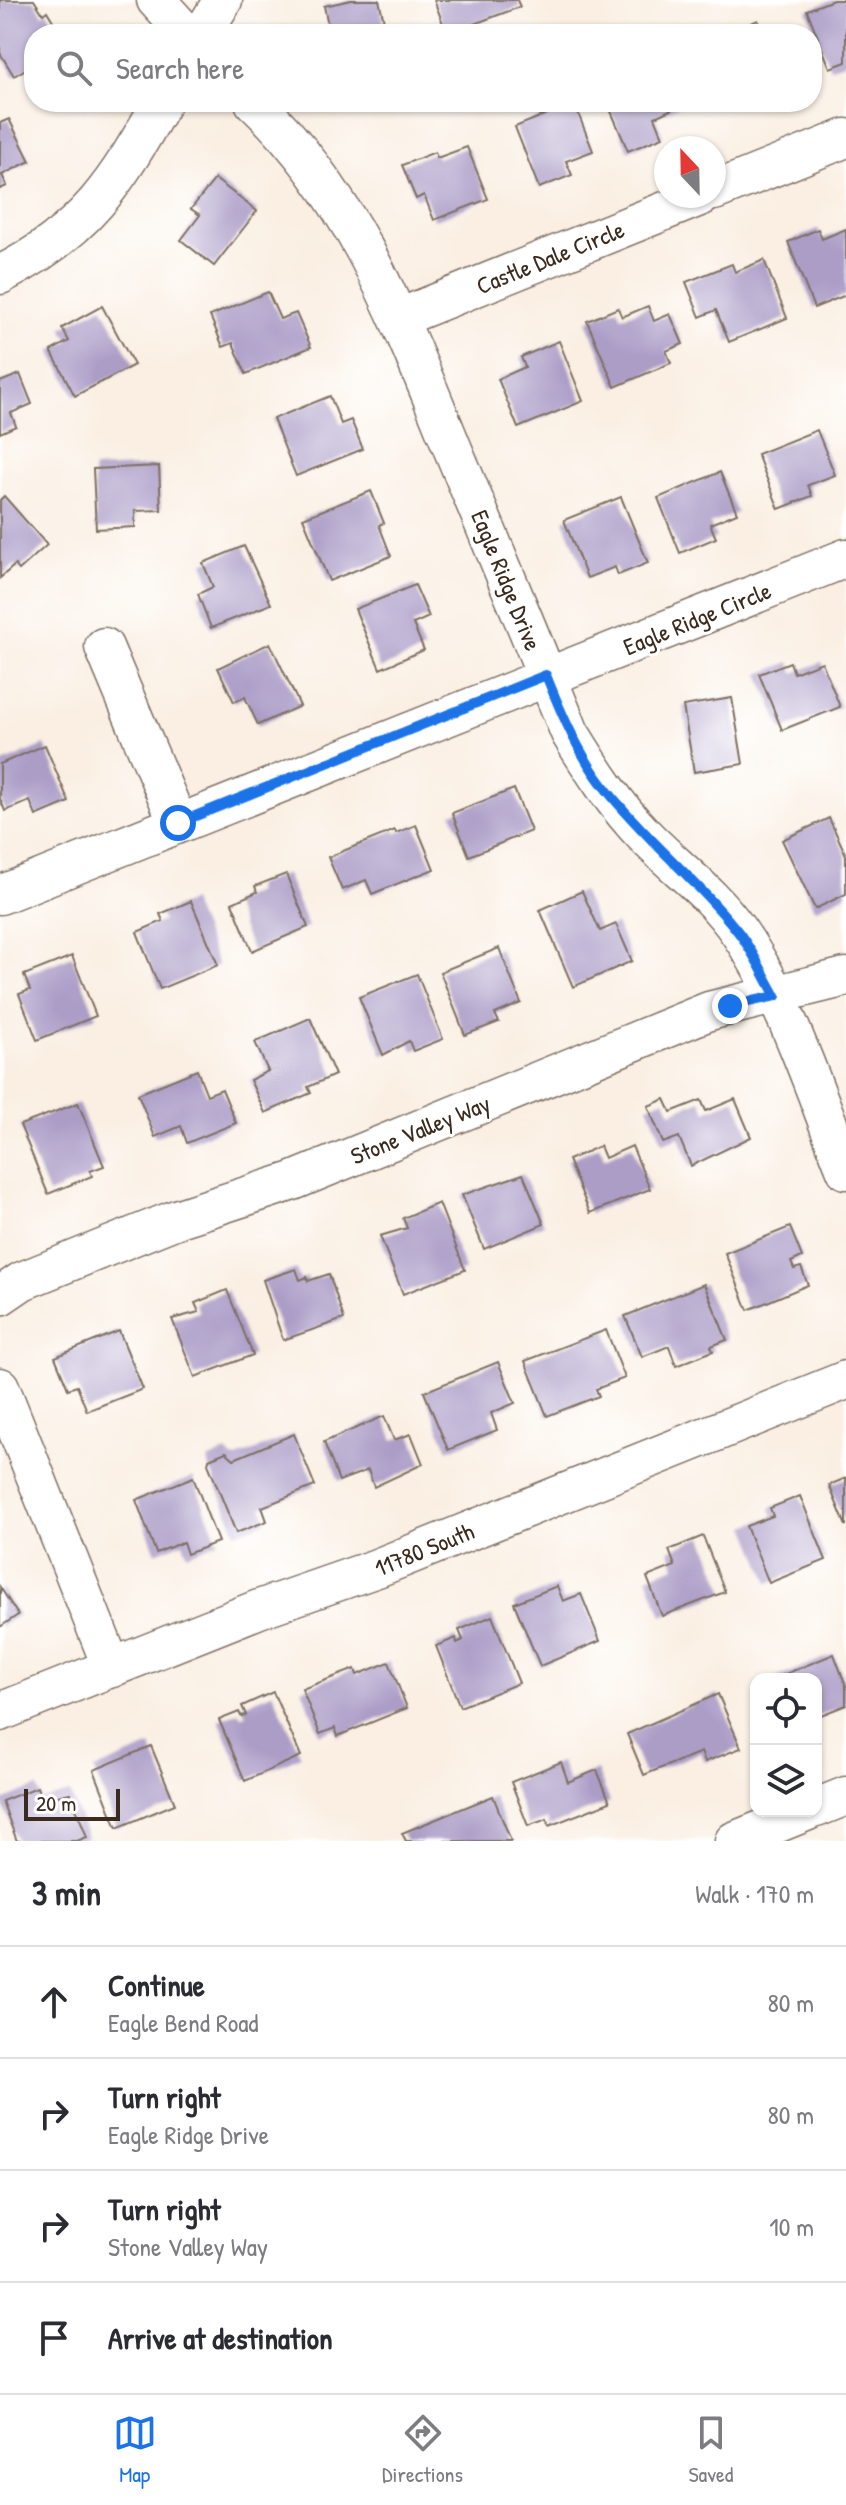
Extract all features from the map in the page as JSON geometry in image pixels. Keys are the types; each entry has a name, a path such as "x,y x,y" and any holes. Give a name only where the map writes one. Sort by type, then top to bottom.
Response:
{"street":[{"path":"156,0 178,24"},
{"path":"208,24 223,0"},
{"path":"0,275 32,259 79,224 117,181 156,112"},
{"name":"Eagle Ridge Drive","path":"264,112 326,182 363,242 399,318 570,733 604,787 645,835 695,881 738,931 776,996 846,1170"},
{"path":"726,186 846,138"},
{"name":"Castle Dale Circle","path":"399,318 672,208"},
{"name":"Eagle Ridge Circle","path":"0,895 846,558"},
{"path":"104,647 178,823"},
{"name":"Stone Valley Way","path":"0,1296 22,1281 179,1218 293,1181 709,1011 846,977"},
{"name":"11780 South","path":"0,1712 259,1609 391,1563 846,1380"},
{"path":"0,1387 112,1668"},
{"path":"822,1806 846,1796"},
{"path":"734,1841 793,1817"}],"building":[{"path":"0,0 34,0 43,14 47,11 55,24 24,24 24,70 14,76 0,53"},
{"path":"351,0 379,0 385,24 328,24 324,6"},
{"path":"434,0 517,0 520,7 474,24 443,24"},
{"path":"833,0 846,0 846,62 830,68 822,48 822,24 813,24 807,10"},
{"path":"552,112 578,112 593,151 566,161 572,175 539,188 515,127"},
{"path":"611,112 666,112 655,117 663,136 654,136 654,141 628,151"},
{"path":"9,119 30,161 2,175 7,186 0,189 0,123"},
{"path":"467,147 488,199 434,220 424,195 416,199 402,165 435,152 437,158"},
{"path":"215,179 257,211 214,266 181,240 200,215 191,209"},
{"path":"818,229 822,239 846,229 846,295 814,308 788,242"},
{"path":"764,260 787,318 729,342 716,310 700,317 686,282 732,264 735,272"},
{"path":"268,292 280,319 296,313 311,347 246,374 233,343 223,347 210,316"},
{"path":"102,306 134,365 75,396 51,351 69,341 62,328"},
{"path":"648,306 654,321 670,314 683,344 666,351 671,363 615,387 587,321 618,308 622,317"},
{"path":"559,341 583,401 518,428 498,379 525,367 521,357"},
{"path":"20,374 32,404 11,413 16,426 0,433 0,382"},
{"path":"330,396 341,424 351,420 363,449 296,476 273,419"},
{"path":"817,430 835,475 808,485 812,496 779,509 757,454"},
{"path":"159,466 161,510 135,511 135,527 96,529 93,469"},
{"path":"720,472 737,513 710,524 716,538 680,553 658,498"},
{"path":"371,491 384,523 379,525 391,556 329,581 303,518"},
{"path":"4,496 47,545 19,570 15,565 0,578 0,500"},
{"path":"621,497 648,563 618,575 615,567 587,578 564,520"},
{"path":"244,546 271,604 211,628 198,594 213,587 203,563"},
{"path":"415,585 429,617 413,624 424,650 380,669 355,609"},
{"path":"270,643 300,706 258,725 245,697 234,702 218,668"},
{"path":"790,662 794,673 822,662 840,707 782,730 759,674"},
{"path":"732,698 743,764 694,772 683,706"},
{"path":"45,745 69,802 36,816 30,801 5,811 0,799 0,764"},
{"path":"514,789 531,831 469,856 452,813"},
{"path":"829,818 846,855 846,894 815,909 782,840"},
{"path":"416,825 434,869 372,894 366,880 342,890 328,857 395,830 396,833"},
{"path":"286,874 308,927 252,951 232,903 257,892 255,886"},
{"path":"582,891 600,931 616,924 632,961 573,987 540,910"},
{"path":"191,901 218,965 160,989 137,932 163,921 160,914"},
{"path":"499,948 521,1003 495,1014 499,1022 465,1035 440,972"},
{"path":"72,956 96,1016 37,1040 19,994 30,990 24,975"},
{"path":"417,974 443,1039 413,1051 409,1041 383,1055 359,997"},
{"path":"310,1018 335,1075 308,1087 311,1093 265,1113 250,1080 268,1071 255,1042"},
{"path":"197,1070 207,1095 222,1089 236,1123 187,1143 181,1126 155,1137 138,1094"},
{"path":"665,1099 671,1112 701,1100 706,1111 735,1099 751,1137 691,1166 679,1137 663,1143 648,1106"},
{"path":"78,1103 104,1166 90,1171 92,1176 48,1194 20,1125"},
{"path":"600,1146 605,1158 632,1146 650,1189 590,1213 568,1160"},
{"path":"523,1174 544,1224 484,1249 462,1195"},
{"path":"439,1203 465,1270 403,1294 380,1236 407,1228 403,1218"},
{"path":"790,1227 802,1257 791,1262 794,1269 801,1267 808,1285 748,1310 725,1253"},
{"path":"296,1269 300,1280 307,1277 308,1281 329,1274 344,1319 283,1340 263,1280"},
{"path":"704,1284 727,1340 711,1346 713,1351 676,1366 669,1346 642,1357 625,1316"},
{"path":"227,1290 253,1355 195,1377 172,1319 199,1312 195,1303"},
{"path":"606,1330 625,1378 596,1389 599,1396 547,1416 525,1361"},
{"path":"119,1331 143,1389 87,1411 77,1386 68,1389 55,1357"},
{"path":"498,1362 515,1403 491,1413 497,1430 448,1450 424,1392"},
{"path":"384,1416 394,1440 411,1434 423,1464 374,1487 368,1470 339,1481 324,1442"},
{"path":"294,1434 315,1486 262,1507 267,1521 236,1533 208,1464 209,1459 226,1452 234,1459"},
{"path":"193,1477 218,1542 187,1554 183,1542 156,1553 136,1500"},
{"path":"846,1478 846,1526 829,1485"},
{"path":"800,1496 826,1560 769,1583 746,1526 773,1516 770,1508"},
{"path":"703,1536 725,1592 662,1616 647,1577 675,1566 669,1550"},
{"path":"557,1586 563,1601 581,1594 600,1641 540,1666 514,1603"},
{"path":"0,1587 18,1615 0,1627"},
{"path":"492,1616 519,1683 460,1707 436,1646 456,1638 457,1643 463,1640 459,1630"},
{"path":"834,1654 846,1686 846,1705 822,1715 822,1673 788,1673"},
{"path":"389,1662 407,1708 338,1736 335,1728 320,1734 302,1689 355,1669 357,1675"},
{"path":"273,1692 301,1756 245,1781 219,1720 239,1712 241,1716 246,1715 242,1706"},
{"path":"718,1694 741,1748 705,1762 701,1752 644,1775 627,1734"},
{"path":"151,1746 175,1804 117,1828 94,1770"},
{"path":"561,1762 568,1782 597,1770 610,1802 549,1826 547,1819 528,1826 511,1782"},
{"path":"37,1787 42,1800 70,1793 87,1837 77,1841 17,1841 2,1801"},
{"path":"493,1796 511,1841 406,1841 402,1833"}],"route":[{"path":"178,823 546,675 570,733 604,787 645,835 695,881 738,931 776,996 730,1006"}]}
